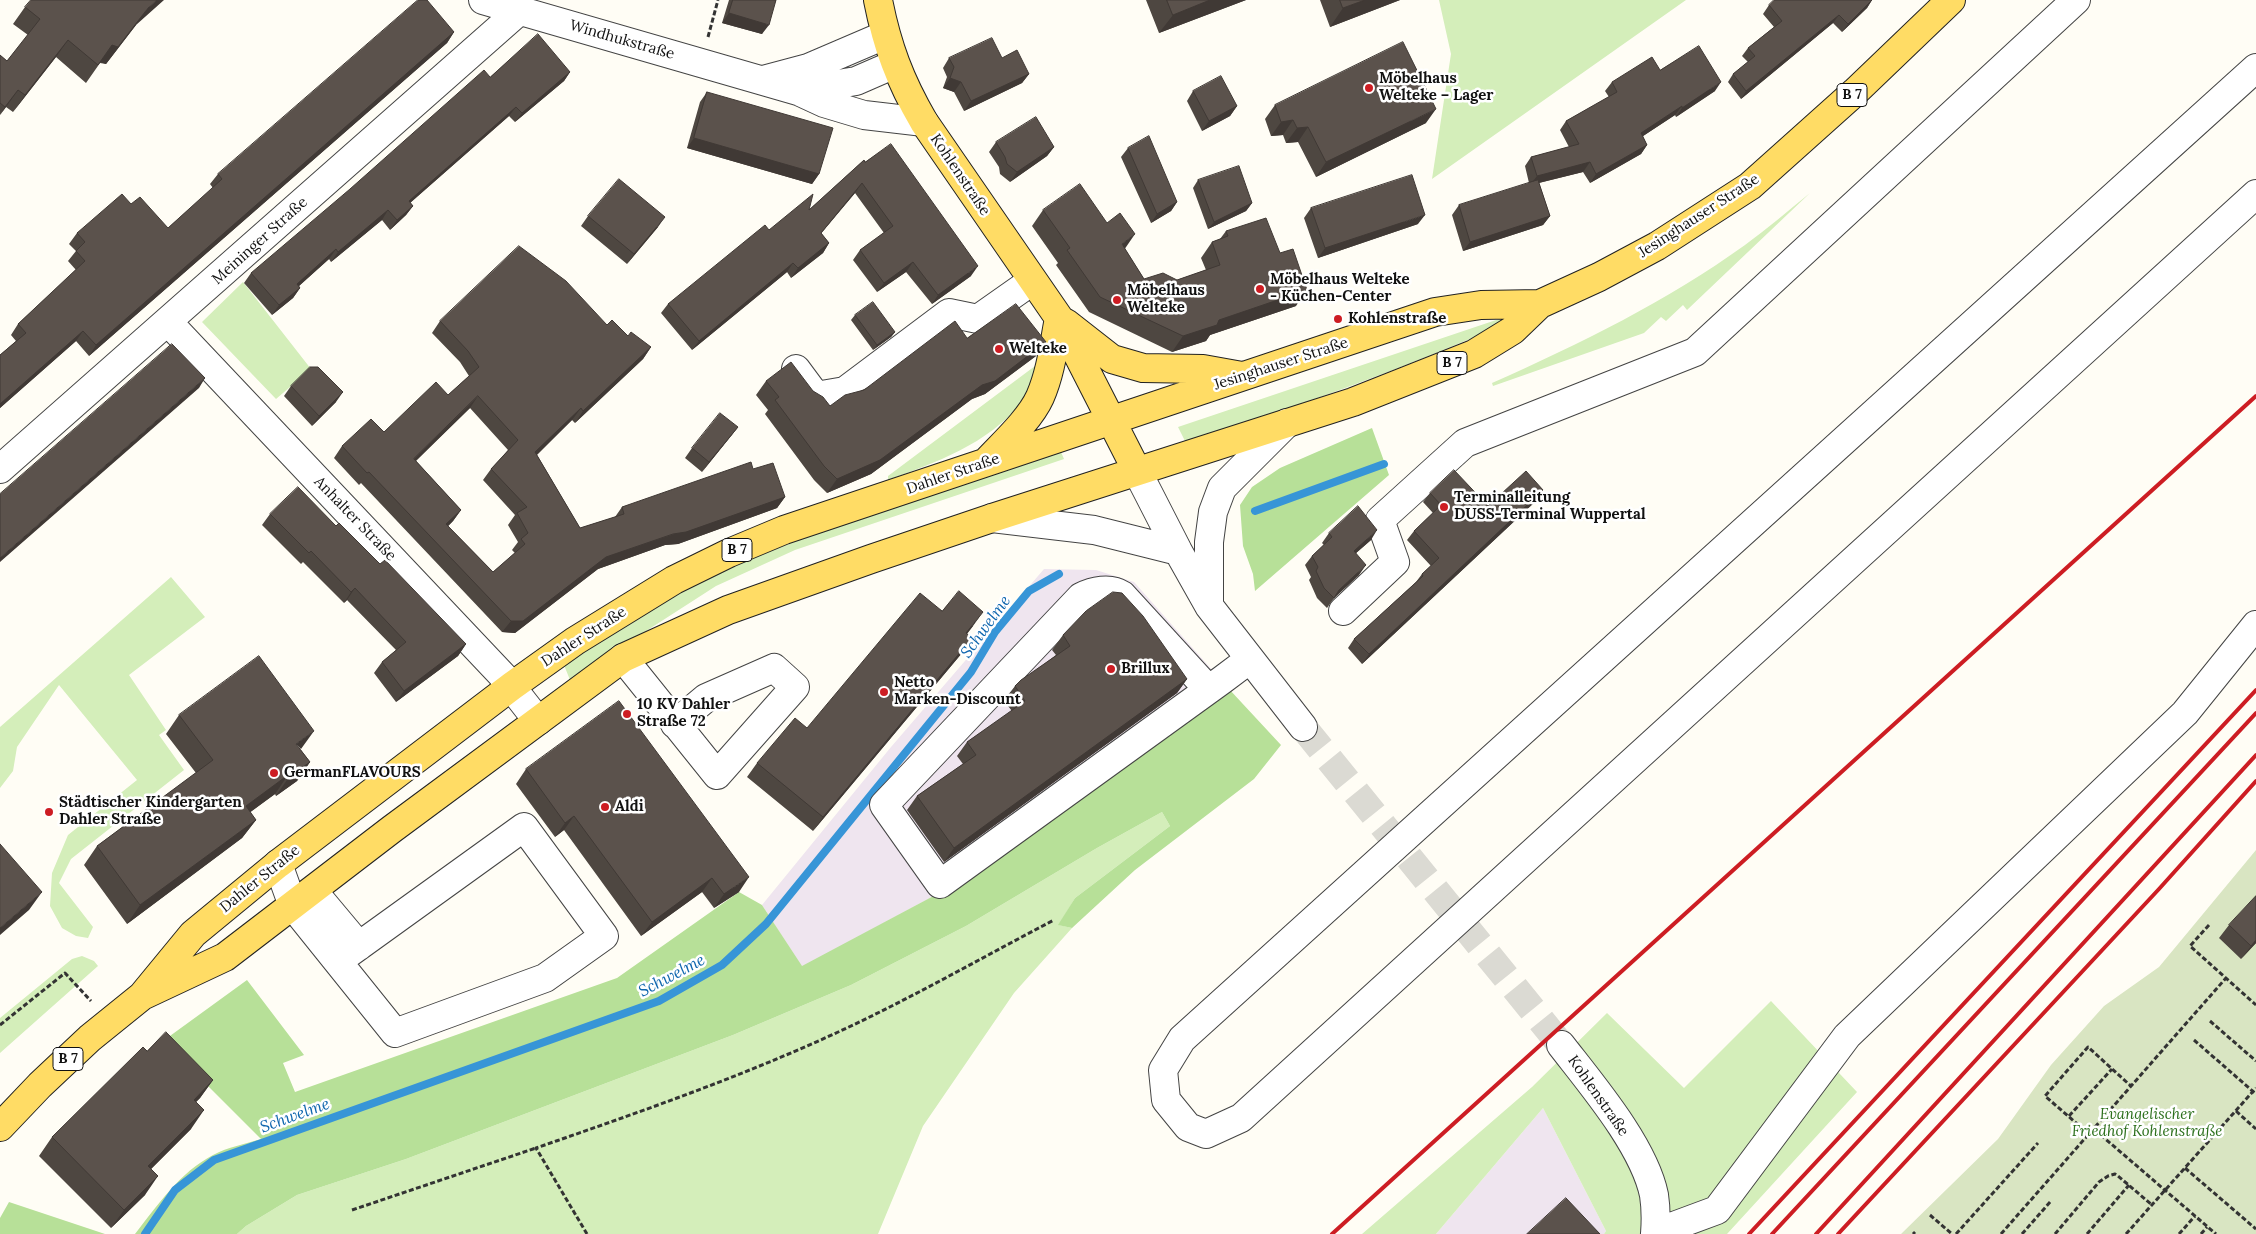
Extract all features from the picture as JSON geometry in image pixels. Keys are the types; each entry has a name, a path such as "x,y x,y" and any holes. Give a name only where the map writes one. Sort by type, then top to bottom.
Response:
{"main road":[{"name":"Kohlenstraße","path":"878,0 885,35 907,93 924,122 1059,318 1137,471"},
{"name":"Jesinghauser Straße","path":"1137,471 1353,402 1474,354 1513,330 1540,304 1599,277 1657,246 1750,186 1855,92 1951,0"},
{"name":"Jesinghauser Straße","path":"1111,420 1435,312 1481,305 1540,304"},
{"path":"986,463 1012,435 1039,399 1046,380 1059,318 1112,359 1143,368 1203,369 1244,376"},
{"name":"Dahler Straße","path":"0,1127 40,1085 90,1038 142,996 193,934 278,864 512,686 575,641 657,590 729,553 784,530 1111,420"},
{"name":"Dahler Straße","path":"142,996 225,958 392,829 622,658 728,610 992,518 1137,471"}],"street":[{"name":"Windhukstraße","path":"483,0 798,91 824,103 864,115 924,122"},
{"path":"1343,611 1395,562 1380,520 1465,443 1695,352 2076,0"},
{"name":"Meininger Straße","path":"0,469 519,11"},
{"path":"761,81 808,68 885,35"},
{"name":"Windhukstraße","path":"798,91 856,81 895,64"},
{"path":"2256,68 1182,1039 1163,1070 1166,1100 1188,1127 1206,1134 1241,1118 2256,194"},
{"path":"792,364 816,396 845,391 949,313 978,319 1032,281"},
{"name":"Anhalter Straße","path":"168,322 512,686 538,720"},
{"path":"1208,606 1209,542 1213,512 1222,488 1287,423"},
{"name":"Kohlenstraße","path":"1137,471 1208,606 1303,727"},
{"path":"992,518 1094,530 1178,551"},
{"path":"1208,689 1122,595 1116,592 1092,591 1081,597 884,805 940,884 1250,659"},
{"path":"1655,1234 1717,1210 1847,1036 2185,713 2256,625"},
{"path":"622,658 675,724"},
{"path":"278,864 349,954 395,1034 546,978 604,936 524,827 349,954"},
{"name":"Kohlenstraße","path":"1561,1045 1616,1117 1642,1163 1654,1194 1656,1213 1655,1234"}],"path":[{"path":"701,62 718,0"},
{"path":"352,1210 670,1101 836,1033 1054,920"},
{"path":"2209,925 2190,946 2256,1005"},
{"path":"0,1026 65,973 110,1022"},
{"path":"2001,1234 2226,978"},
{"path":"2210,1021 2256,1061"},
{"path":"2126,1234 2255,1091 2194,1040"},
{"path":"2090,1135 2046,1096 2088,1047 2132,1087"},
{"path":"2069,1116 2112,1069"},
{"path":"2236,1111 2256,1129"},
{"path":"2094,1130 2216,1234"},
{"path":"1930,1215 1954,1234 2038,1143"},
{"path":"536,1148 587,1234"},
{"path":"2185,1168 2256,1228"},
{"path":"2055,1234 2099,1182 2108,1176 2115,1174 2152,1205"},
{"path":"2087,1234 2129,1185"},
{"path":"2022,1234 2051,1201"},
{"path":"2179,1234 2195,1216"},
{"path":"2201,1234 2207,1227"}],"shaded area":[{"path":"1044,569 1096,570 1134,582 1229,689 956,884 802,967 762,905 891,747"},
{"path":"1543,1108 1606,1231 1604,1234 1436,1234"}],"green space":[{"path":"1439,0 1686,0 1432,179 1451,54"},
{"path":"1810,193 1687,310 1683,305 1666,321 1661,317 1644,333 1493,386 1492,383 1590,337 1685,285 1745,245"},
{"path":"243,282 311,369 276,399 202,322"},
{"path":"1511,315 1515,319 1434,354 1352,386 1228,429 1186,443 1178,427"},
{"path":"1035,366 1040,369 1021,403 993,430 977,441 942,459 888,480 888,476"},
{"path":"1372,428 1389,475 1255,591 1253,574 1243,546 1240,505 1252,487 1280,468"},
{"path":"1061,452 1064,459 795,550 716,586 570,680 564,665 654,606 731,568 871,514"},
{"path":"171,577 205,617 129,675 166,730 159,735 184,770 71,859 59,883 93,927 88,938 76,936 62,928 50,906 52,873 68,835 137,780 59,685 17,747 13,771 0,788 0,727"},
{"path":"1229,689 1281,745 1254,779 1135,870 1072,928 1058,925 1075,898 1170,826 1162,812 1097,848 966,926 851,985 733,1035 406,1159 297,1195 246,1226 237,1234 135,1234 170,1190 201,1162 225,1150 261,1139 163,1041 247,980 304,1055 283,1063 295,1092 617,978 739,892 762,905 802,966 956,884"},
{"path":"1162,812 1170,826 1075,898 1059,925 1072,928 1014,993 923,1126 878,1234 237,1234 246,1226 297,1195 406,1159 733,1035 851,985 966,926 1097,848"},
{"name":"Evangelischer Friedhof Kohlenstraße","path":"2256,850 2256,1234 1901,1234 1998,1139 2051,1065 2104,1006 2159,967"},
{"path":"82,956 94,961 98,966 0,1053 0,1018 72,959"},
{"path":"1771,1001 1857,1092 1727,1234 1604,1234 1606,1231 1543,1108 1436,1234 1362,1234 1532,1087 1607,1013 1684,1088"},
{"path":"9,1202 105,1234 0,1234 0,1218"}],"building":[{"path":"31,0 157,0 148,8 118,47 112,45 98,65 68,40 25,95 18,90 5,107 0,103 0,55 7,61 40,19 25,7"},
{"path":"418,0 427,0 454,32 96,345 83,331 0,404 0,355 26,333 18,324 85,261 76,251 85,242 77,233 122,194 131,204 140,197 168,228 222,179 218,174"},
{"path":"733,0 776,0 769,25 729,13"},
{"path":"1167,0 1210,0 1173,15"},
{"path":"1340,0 1365,0 1343,8"},
{"path":"1774,0 1872,0 1848,24 1839,15 1746,91 1733,74 1755,56 1748,48 1782,21 1769,5"},
{"path":"538,34 570,72 522,113 516,107 409,201 413,206 397,220 388,210 338,252 336,249 297,284 300,288 279,305 251,273 350,189 484,70 490,77"},
{"path":"992,38 1002,58 1017,50 1029,74 971,101 961,82 950,78 954,67 949,58"},
{"name":"Möbelhaus Welteke – Lager","path":"1403,42 1436,109 1326,162 1308,127 1297,128 1293,120 1281,122 1275,105"},
{"path":"1699,46 1721,82 1641,133 1647,145 1596,174 1590,162 1537,176 1531,157 1579,144 1566,121 1617,92 1612,82 1652,57 1660,70"},
{"path":"1221,76 1237,106 1209,121 1193,91"},
{"path":"707,92 833,128 819,174 694,138"},
{"path":"1036,117 1054,147 1017,172 1007,164 996,142"},
{"path":"1149,136 1177,202 1157,214 1128,148"},
{"path":"891,144 978,266 938,295 913,262 884,283 860,250 893,226 862,183 821,233 829,243 798,268 793,263 699,341 668,304 765,225 769,230 813,194 809,210 864,160 865,162"},
{"path":"1239,166 1252,203 1214,222 1198,180"},
{"path":"1412,175 1425,215 1325,248 1311,208"},
{"path":"619,179 665,217 634,254 588,216"},
{"path":"1538,180 1550,216 1470,242 1459,205"},
{"path":"1080,184 1107,223 1120,213 1135,234 1122,244 1144,279 1163,273 1177,280 1220,265 1212,242 1228,236 1226,231 1266,218 1280,253 1293,249 1307,290 1219,320 1217,325 1183,336 1100,297 1067,250 1070,248 1043,210"},
{"path":"519,246 566,281 607,325 612,320 628,336 631,332 651,347 583,411 581,408 535,452 580,528 624,514 622,507 751,462 753,469 773,463 785,497 686,532 673,534 606,557 523,621 511,621 342,446 371,419 384,432 436,382 448,395 479,367 468,351 440,321","holes":["478,396 518,440 491,469 527,507 517,513 528,533 521,539 525,544 493,572 446,524 461,510 414,459"]},
{"path":"873,302 895,332 877,345 855,315"},
{"path":"1016,304 1046,342 995,381 982,385 880,460 837,479 824,466 775,400 779,397 766,381 791,362 813,391 823,397 830,406 845,395 864,390 955,321 967,338"},
{"path":"172,344 205,378 0,558 0,494"},
{"path":"310,367 318,367 343,392 319,416 291,386"},
{"path":"720,413 738,427 709,462 692,448"},
{"path":"1454,470 1488,506 1526,471 1543,490 1369,654 1354,639 1423,576 1422,574 1439,558 1414,531 1441,505 1430,493"},
{"path":"298,487 336,526 339,523 380,564 385,560 466,644 404,691 382,662 406,642 355,588 351,592 311,551 309,553 270,514"},
{"path":"1358,506 1377,530 1354,551 1366,565 1339,590 1334,598 1324,588 1316,571 1318,567 1312,556 1332,537 1329,533"},
{"name":"Netto Marken-Discount","path":"959,591 983,612 966,633 972,638 823,817 757,763 795,718 807,728 920,593 942,611"},
{"path":"1113,592 1122,593 1143,616 1187,679 954,848 917,796 976,755 967,742 1025,701 1015,686 1070,646 1063,635 1086,611"},
{"path":"259,656 314,731 296,744 310,762 289,777 288,775 246,806 256,820 140,905 97,846 213,760 179,715"},
{"name":"Aldi","path":"619,701 749,877 724,894 712,878 652,922 574,816 565,823 526,769"},
{"path":"0,844 42,892 0,928"},
{"path":"2256,896 2256,940 2251,946 2229,925"},
{"path":"166,1032 213,1080 194,1100 204,1110 148,1166 158,1176 124,1210 52,1137 143,1047 147,1051"},
{"path":"1566,1198 1600,1234 1527,1234"}],"waterway":[{"name":"Schwelme","path":"1255,511 1384,464"},
{"name":"Schwelme","path":"145,1234 175,1190 214,1160 659,1001 722,965 766,924 971,672 995,632 1029,591 1059,574"}],"tunnel":[{"path":"1303,727 1561,1045"}],"railway":[{"path":"1332,1234 2256,396"},
{"path":"1749,1234 2256,690"},
{"path":"1772,1234 2256,713"},
{"path":"1816,1234 2256,755"},
{"path":"1838,1234 2159,889 2256,781"}],"place":[{"name":"Möbelhaus Welteke – Lager","path":"1369,88"},
{"name":"Möbelhaus Welteke - Küchen-Center","path":"1260,289"},
{"name":"Möbelhaus Welteke","path":"1117,300"},
{"name":"Kohlenstraße","path":"1338,319"},
{"name":"Welteke","path":"999,349"},
{"name":"Terminalleitung DUSS-Terminal Wuppertal","path":"1444,507"},
{"name":"Brillux","path":"1111,669"},
{"name":"Netto Marken-Discount","path":"884,692"},
{"name":"10 KV Dahler Straße 72","path":"627,714"},
{"name":"GermanFLAVOURS","path":"274,773"},
{"name":"Aldi","path":"605,807"},
{"name":"Städtischer Kindergarten Dahler Straße","path":"49,812"}]}
